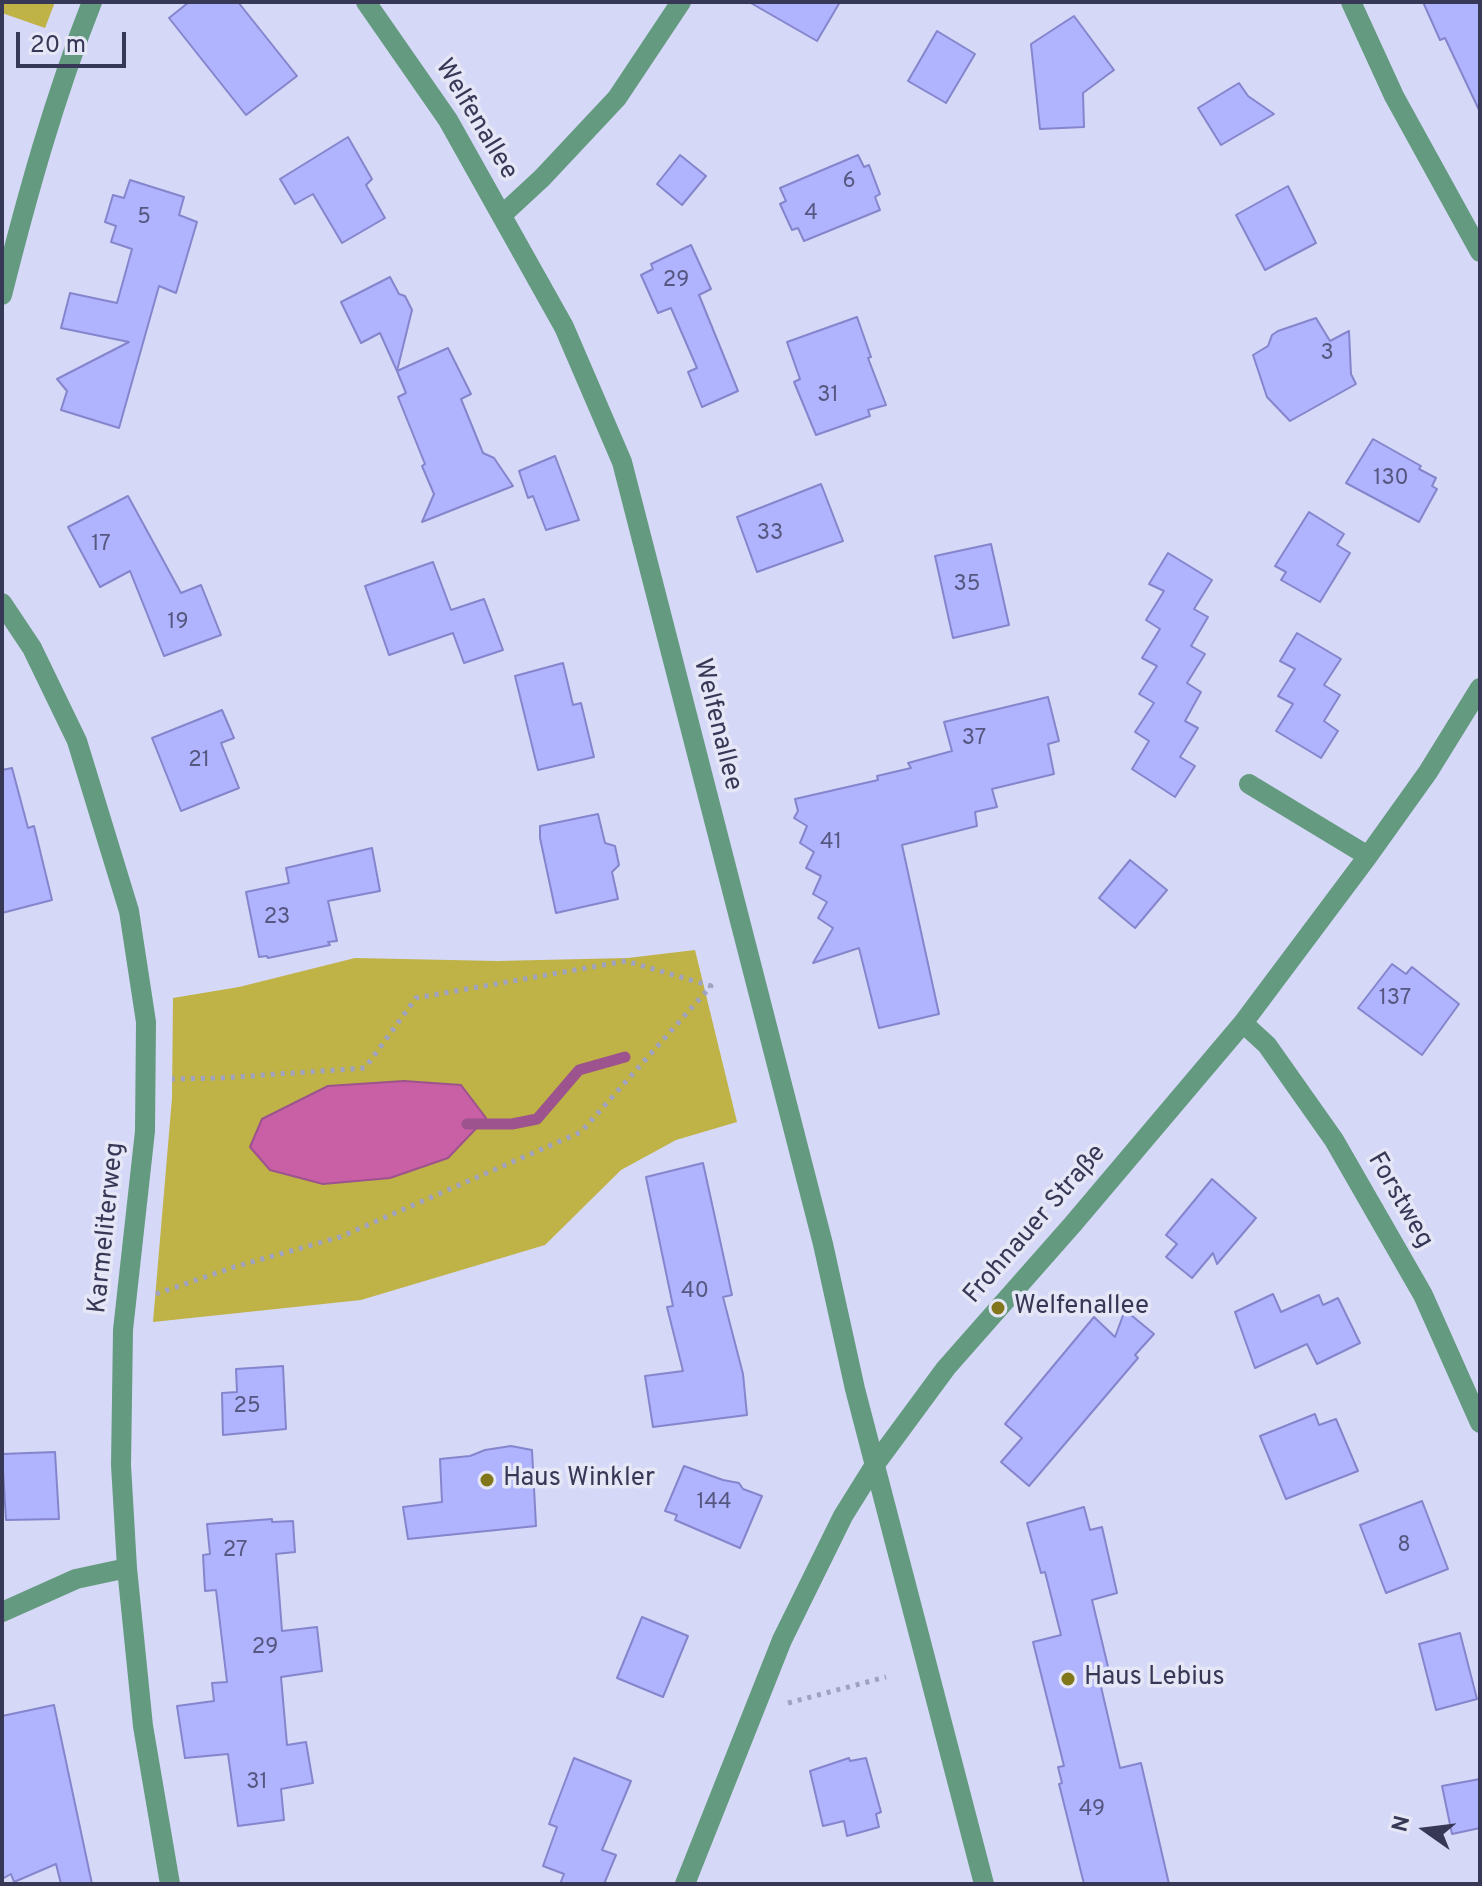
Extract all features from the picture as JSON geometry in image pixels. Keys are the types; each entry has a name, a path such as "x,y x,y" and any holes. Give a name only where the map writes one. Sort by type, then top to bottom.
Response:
{"street":[{"path":"2,295 24,204 92,2"},
{"name":"Welfenallee","path":"366,2 448,120 502,215 564,327 622,462 815,1213 855,1389 984,1884"},
{"path":"502,215 542,178 617,98 681,2"},
{"path":"1351,2 1394,96 1480,252"},
{"name":"Karmeliterweg","path":"2,603 32,648 77,741 129,911 146,1022 145,1131 123,1330 121,1465 127,1568 143,1726 170,1884"},
{"name":"Frohnauer Straße","path":"685,1884 782,1640 843,1516 876,1463 946,1368 1243,1023 1428,772 1480,688"},
{"path":"1249,784 1368,856"},
{"name":"Forstweg","path":"1243,1023 1267,1045 1334,1140 1423,1295 1480,1423"},
{"path":"2,1612 76,1579 127,1568"}],"path":[{"path":"147,1297 234,1267 340,1237 581,1132 711,986 626,961 416,998 365,1068 167,1079"},
{"path":"788,1703 886,1677"}],"shaded area":[{"path":"2,2 55,2 45,28 2,13"},
{"path":"695,950 737,1122 676,1140 621,1170 545,1245 361,1300 153,1322 172,1098 173,998 239,987 355,958 497,961 628,958"},
{"path":"404,1081 461,1085 486,1118 448,1158 390,1178 323,1184 270,1170 250,1147 262,1119 328,1086"}],"building":[{"path":"189,2 238,2 297,76 246,115 169,18"},
{"path":"749,2 840,2 817,41"},
{"path":"1423,2 1480,2 1480,112 1445,38 1440,40"},
{"path":"1074,16 1114,70 1083,93 1084,127 1040,129 1031,44"},
{"path":"937,31 975,54 946,103 908,81"},
{"path":"1239,83 1248,96 1274,114 1221,145 1198,108"},
{"path":"348,137 372,179 366,185 385,218 342,243 313,194 295,204 280,179"},
{"path":"680,155 706,176 682,205 657,184"},
{"path":"858,155 864,167 869,165 880,194 875,197 880,210 804,241 798,228 792,230 780,204 786,201 780,188"},
{"path":"130,180 184,197 179,215 197,222 176,293 159,286 119,428 61,410 67,391 57,379 129,342 61,328 70,293 117,303 132,249 111,242 116,226 105,222 113,195 124,198"},
{"path":"1288,186 1316,243 1265,270 1236,215"},
{"path":"691,245 711,289 699,295 738,391 702,407 688,372 697,368 671,308 658,313 641,275 653,269 651,264"},
{"path":"390,277 412,310 397,371 380,333 361,343 341,302"},
{"path":"857,317 886,405 868,410 870,416 816,435 794,382 800,379 787,342"},
{"path":"1316,318 1330,341 1349,331 1351,374 1356,384 1290,421 1267,397 1253,355 1268,346 1272,335 1278,331"},
{"path":"448,348 471,394 461,399 483,453 494,458 513,486 422,522 434,494 398,397 406,393 397,371"},
{"path":"1373,439 1436,478 1432,486 1437,489 1419,522 1346,483"},
{"path":"555,456 579,520 546,530 533,496 528,498 519,471"},
{"path":"821,484 843,541 757,572 737,517"},
{"path":"128,496 181,593 201,585 221,635 164,656 130,571 100,587 68,527"},
{"path":"1309,512 1344,534 1337,545 1350,553 1320,602 1281,580 1286,572 1275,566"},
{"path":"991,544 1009,625 953,638 935,556"},
{"path":"1168,553 1212,580 1194,609 1208,617 1191,646 1205,654 1187,683 1201,692 1185,721 1198,728 1180,757 1195,766 1175,797 1132,769 1149,741 1135,732 1154,703 1139,694 1157,666 1142,658 1160,629 1146,620 1164,591 1149,584"},
{"path":"433,562 451,610 484,599 503,650 464,663 453,633 389,655 365,586"},
{"path":"1297,633 1341,659 1324,685 1340,695 1324,721 1338,731 1321,758 1276,731 1293,704 1278,696 1295,669 1280,661"},
{"path":"563,663 573,705 581,703 594,757 538,770 515,676"},
{"path":"1048,697 1059,741 1048,744 1054,774 992,789 997,807 975,812 977,826 902,845 939,1014 879,1028 859,948 813,963 833,928 818,918 827,902 813,894 821,876 806,868 814,852 800,843 807,826 794,818 798,811 795,799 878,780 877,776 911,768 908,763 952,751 944,722"},
{"path":"222,710 234,738 221,743 239,788 181,811 152,738"},
{"path":"12,768 28,828 34,826 52,900 2,913 2,770"},
{"path":"598,814 605,843 615,846 619,865 612,872 618,899 556,913 540,826"},
{"path":"372,848 380,891 328,901 337,941 268,958 259,957 246,892 289,883 286,868"},
{"path":"1130,860 1167,890 1135,928 1099,898"},
{"path":"1392,964 1406,974 1412,967 1459,1004 1422,1055 1358,1008"},
{"path":"703,1163 732,1295 723,1297 743,1374 747,1415 653,1427 645,1376 683,1371 667,1307 673,1306 646,1177"},
{"path":"1212,1179 1256,1218 1217,1264 1213,1253 1192,1278 1166,1257 1177,1244 1166,1235"},
{"path":"1273,1294 1281,1312 1319,1295 1323,1305 1338,1298 1360,1343 1317,1364 1307,1344 1255,1368 1235,1312"},
{"path":"1125,1310 1154,1334 1135,1355 1138,1358 1029,1486 1001,1462 1022,1438 1005,1424 1094,1317 1115,1337"},
{"path":"283,1366 286,1429 223,1435 222,1393 237,1392 236,1369"},
{"path":"1315,1414 1319,1425 1336,1419 1358,1471 1286,1499 1260,1436"},
{"name":"Haus Winkler","path":"511,1446 532,1450 536,1526 408,1539 403,1507 442,1502 440,1459 470,1456"},
{"path":"55,1452 59,1519 6,1520 2,1454"},
{"path":"684,1466 739,1483 743,1489 762,1496 740,1548 675,1520 677,1515 665,1511"},
{"path":"1422,1501 1448,1569 1386,1593 1360,1525"},
{"path":"1084,1507 1090,1530 1102,1527 1117,1593 1092,1600 1109,1671 1098,1674 1120,1768 1141,1763 1169,1884 1084,1884 1059,1784 1062,1783 1058,1767 1064,1766 1033,1642 1061,1635 1045,1572 1041,1573 1027,1523"},
{"path":"272,1519 272,1522 293,1521 295,1552 276,1554 282,1631 317,1627 322,1671 281,1677 287,1745 306,1742 313,1783 281,1789 284,1820 238,1826 228,1754 185,1758 177,1706 214,1701 212,1683 227,1682 216,1590 205,1591 203,1555 210,1554 207,1524"},
{"path":"642,1617 688,1636 663,1697 617,1678"},
{"path":"1460,1633 1477,1699 1436,1710 1419,1644"},
{"path":"54,1705 92,1884 61,1884 56,1864 14,1882 11,1874 2,1879 2,1716"},
{"path":"574,1758 631,1781 602,1850 616,1855 604,1884 560,1884 564,1874 543,1866 557,1827 549,1824"},
{"path":"849,1758 850,1761 866,1758 881,1812 876,1814 879,1827 847,1836 844,1821 823,1826 810,1771"},
{"path":"1480,1779 1480,1828 1452,1834 1442,1786"}],"waterway":[{"path":"467,1124 512,1124 537,1119 579,1070 625,1057"}],"place":[{"name":"Welfenallee","path":"998,1308"},
{"name":"Haus Winkler","path":"487,1480"},
{"name":"Haus Lebius","path":"1068,1679"}]}
